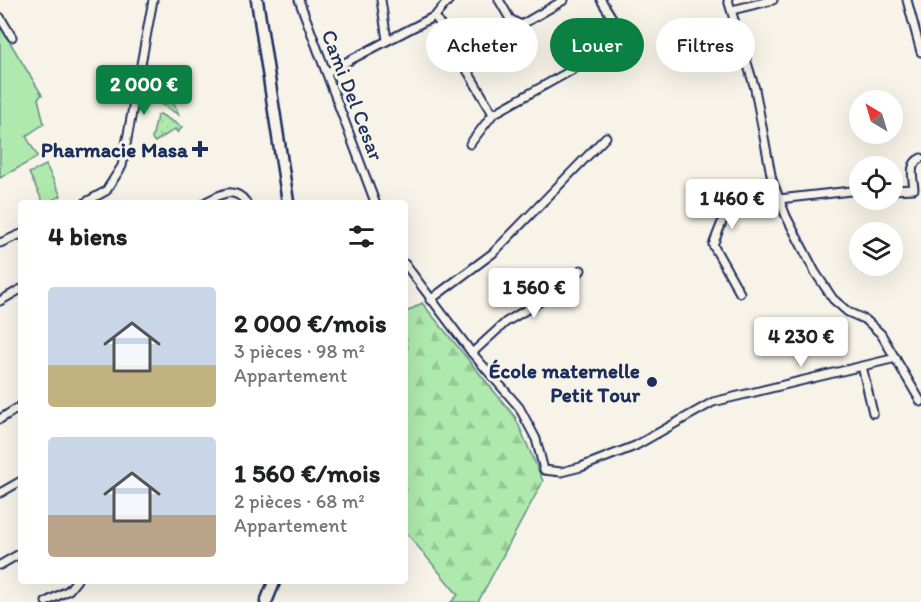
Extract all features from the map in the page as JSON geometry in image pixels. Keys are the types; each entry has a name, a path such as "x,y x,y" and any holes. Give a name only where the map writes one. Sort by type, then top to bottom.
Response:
{"main road":[{"path":"257,0 288,200"},
{"path":"266,602 273,584"}],"street":[{"path":"90,200 106,191 122,166 153,0"},
{"name":"Cami Del Cesar","path":"298,0 374,200"},
{"path":"381,0 387,40"},
{"path":"327,72 435,16 449,0"},
{"path":"499,0 510,19 521,25 564,0"},
{"path":"470,144 493,114 626,40 601,0"},
{"path":"728,0 755,89 772,180 779,199 815,272 833,300 848,312 866,320 881,334 921,402"},
{"path":"732,10 772,0"},
{"path":"907,0 921,52"},
{"path":"435,16 493,114"},
{"path":"0,17 12,37"},
{"path":"430,300 493,253 606,137"},
{"path":"903,190 914,189 911,167 921,158"},
{"path":"740,293 713,245 724,217 772,180"},
{"path":"210,200 226,191 234,192 244,200"},
{"path":"779,199 849,191"},
{"path":"0,243 18,235"},
{"path":"408,268 472,353 519,407 536,439 544,470 561,472 581,467 635,446 713,402 896,358"},
{"path":"472,353 506,322 564,287 581,270"},
{"path":"0,301 18,291"},
{"path":"862,366 873,413"},
{"path":"0,419 18,408"},
{"path":"0,493 18,483"},
{"path":"0,565 18,555"},
{"path":"46,602 69,590 74,584"}],"green space":[{"path":"0,26 42,95 38,98 44,124 26,136 38,157 0,178"},
{"path":"163,85 166,85 179,115 159,103"},
{"path":"160,114 182,127 178,133 175,129 155,142 152,139 157,116"},
{"path":"46,165 61,196 52,200 42,200 29,173"},
{"path":"422,303 515,417 543,481 478,602 451,602 458,595 408,535 408,311"}],"place":[{"name":"Pharmacie Masa","path":"200,149"},
{"name":"École maternelle Petit Tour","path":"652,382"}]}
